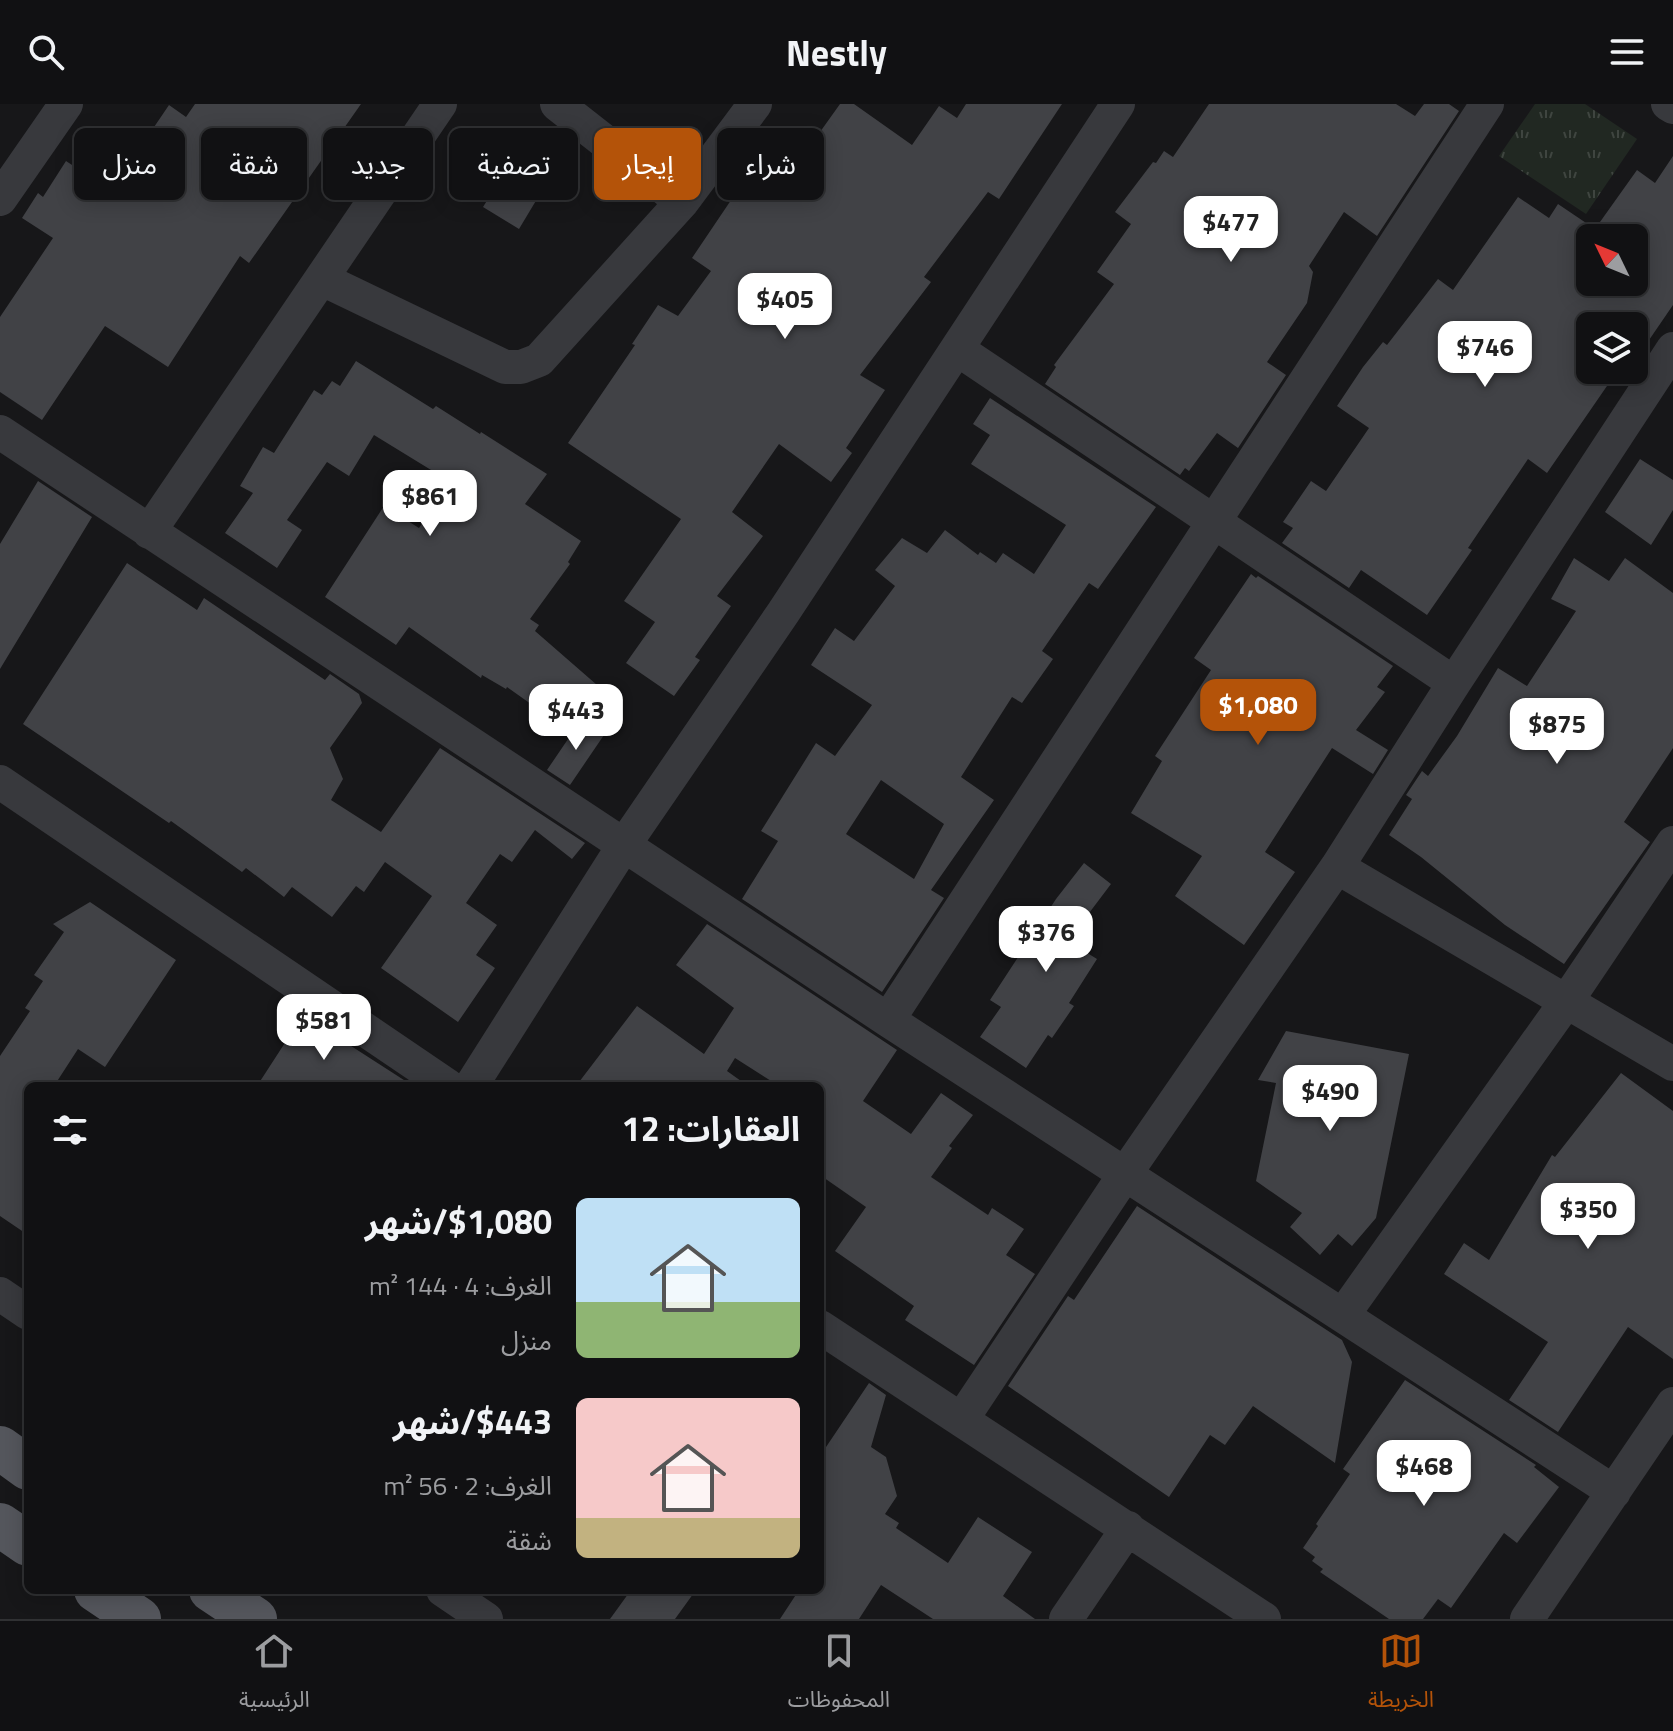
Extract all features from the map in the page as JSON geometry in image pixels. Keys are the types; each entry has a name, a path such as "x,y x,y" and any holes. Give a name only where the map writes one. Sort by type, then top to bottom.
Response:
{"main road":[{"path":"0,1448 24,1465"},
{"path":"0,1525 24,1541"},
{"path":"102,1594 139,1619"},
{"path":"217,1594 255,1619"}],"street":[{"path":"0,199 66,104"},
{"path":"149,532 440,104"},
{"path":"557,104 682,202"},
{"path":"322,279 505,367 521,367 539,360 682,202 755,104"},
{"path":"474,1082 624,845 783,613 1118,104"},
{"path":"888,1020 1487,104"},
{"path":"957,349 1454,683"},
{"path":"962,1419 1125,1174 1337,867 1673,349"},
{"path":"0,432 888,1020 1614,1492"},
{"path":"0,782 442,1082"},
{"path":"1343,1315 1566,1002 1673,843"},
{"path":"1337,867 1673,1064"},
{"path":"0,1294 24,1310"},
{"path":"824,1330 1264,1619"},
{"path":"1527,1619 1673,1404"},
{"path":"1066,1619 1128,1528"},
{"path":"449,1594 486,1619"}],"green space":[{"path":"1535,104 1585,104 1637,139 1586,214 1499,156"}],"building":[{"path":"195,104 361,104 344,128 323,128 323,158 307,181 307,128 201,128 201,200 293,200 249,263 240,256 168,367 105,326 42,420 0,392 0,317 53,238 22,218 38,193 43,197 66,161 74,166 74,200 185,200 185,128 153,128 169,105 186,117"},
{"path":"840,104 854,104 912,145 939,106 957,118 966,104 1062,104 999,199 988,192 924,277 931,282 860,375 885,390 846,448 852,453 831,482 779,444 732,512 763,536 717,596 731,606 695,657 700,660 674,696 626,663 655,622 624,601 681,519 568,443 635,345 632,344 658,305 678,316 711,271 692,258 731,200 824,200 823,128"},
{"path":"1209,104 1396,104 1415,116 1424,104 1449,104 1459,111 1377,236 1344,212 1309,266 1313,272 1307,303 1267,362 1286,375 1238,448 1217,433 1189,471 1185,468 1180,475 1045,384 1056,367 1054,365 1114,284 1097,272 1131,224 1115,212 1164,151 1173,157"},
{"path":"1673,156 1673,305 1648,342 1648,312 1576,312 1576,384 1608,384 1547,473 1528,459 1468,548 1472,550 1427,615 1361,570 1349,588 1282,543 1293,528 1283,522 1311,481 1326,491 1369,428 1337,406 1363,367 1383,342 1387,345 1438,279 1453,290 1518,197 1549,218 1558,204 1588,224 1576,224 1576,296 1648,296 1648,224 1599,224 1637,170 1655,183"},
{"path":"487,200 536,200 519,229 483,207"},
{"path":"356,361 433,409 436,406 481,432 547,474 525,504 581,541 568,562 570,564 530,619 539,625 535,631 597,685 566,729 507,687 482,675 481,678 409,627 396,645 325,597 384,506 419,528 449,481 374,435 349,476 327,462 287,520 302,530 277,568 225,533 253,493 240,486 263,447 274,453 314,390 322,395 332,381 340,386"},
{"path":"990,398 1156,507 1098,589 1089,583 1042,651 1053,659 1022,703 1012,697 961,777 994,800 931,890 944,898 882,992 742,899 778,841 761,831 816,743 835,756 872,705 811,665 835,628 854,641 895,586 875,570 902,538 927,553 945,530 978,555 980,552 996,563 1003,553 1034,574 1066,525 971,464 990,435 973,424","holes":["881,780 944,824 914,879 846,834"]},
{"path":"1640,459 1673,480 1673,510 1651,545 1605,512"},
{"path":"38,481 92,517 0,669 0,544"},
{"path":"1574,558 1609,581 1625,558 1673,593 1673,748 1624,822 1650,842 1564,964 1505,925 1389,835 1412,799 1406,795 1422,771 1428,776 1457,736 1498,668 1527,686 1576,611 1551,599"},
{"path":"127,563 197,610 204,598 325,680 330,674 359,694 362,703 330,748 343,779 331,800 381,832 440,748 585,843 572,859 535,830 512,862 500,854 466,903 497,925 476,955 495,968 458,1022 381,968 432,896 385,862 364,892 356,886 332,917 292,887 284,897 246,868 242,872 171,821 169,823 23,724"},
{"path":"1251,574 1393,666 1377,687 1385,692 1356,730 1388,750 1373,774 1332,748 1265,852 1295,872 1244,945 1175,896 1202,856 1131,813 1162,761 1155,756 1211,670 1194,658"},
{"path":"581,720 604,735 570,785 547,770"},
{"path":"1084,863 1111,884 1068,941 1097,959 1069,1003 1074,1006 1052,1038 1048,1035 1026,1068 980,1037 1001,1007 990,1000 1056,899"},
{"path":"90,902 176,960 105,1067 78,1049 57,1082 24,1082 24,1232 0,1216 0,1056 30,1011 25,1008 43,981 34,975 64,932 53,924"},
{"path":"707,924 897,1050 863,1101 911,1134 941,1093 973,1115 949,1146 952,1148 931,1177 988,1215 992,1208 1024,1229 1006,1255 1035,1274 974,1365 905,1320 914,1306 835,1251 866,1207 824,1178 824,1082 773,1082 735,1058 727,1071 742,1082 579,1082 637,1006 704,1054 734,1008 676,965"},
{"path":"303,1015 407,1082 260,1082"},
{"path":"1286,1031 1409,1054 1376,1218 1352,1246 1338,1234 1320,1255 1290,1227 1302,1213 1256,1181 1276,1083 1258,1080"},
{"path":"1621,1073 1673,1111 1673,1359 1628,1327 1558,1432 1509,1400 1548,1342 1444,1274 1464,1243 1489,1260 1552,1155 1555,1157"},
{"path":"1137,1206 1342,1340 1352,1362 1335,1463 1253,1406 1225,1445 1210,1435 1169,1497 1008,1386 1068,1296 1074,1300"},
{"path":"1405,1380 1536,1465 1534,1467 1559,1487 1517,1543 1504,1533 1451,1608 1438,1599 1423,1619 1389,1619 1320,1572 1323,1569 1312,1561 1315,1557 1303,1548 1350,1474 1343,1469"},
{"path":"869,1383 886,1395 871,1447 886,1457 897,1496 885,1514 899,1523 896,1528 948,1563 978,1517 1032,1552 1003,1596 1035,1619 933,1619 881,1585 859,1619 780,1619 796,1594 824,1594 824,1450"},
{"path":"628,1594 693,1594 675,1619 610,1619"}]}
